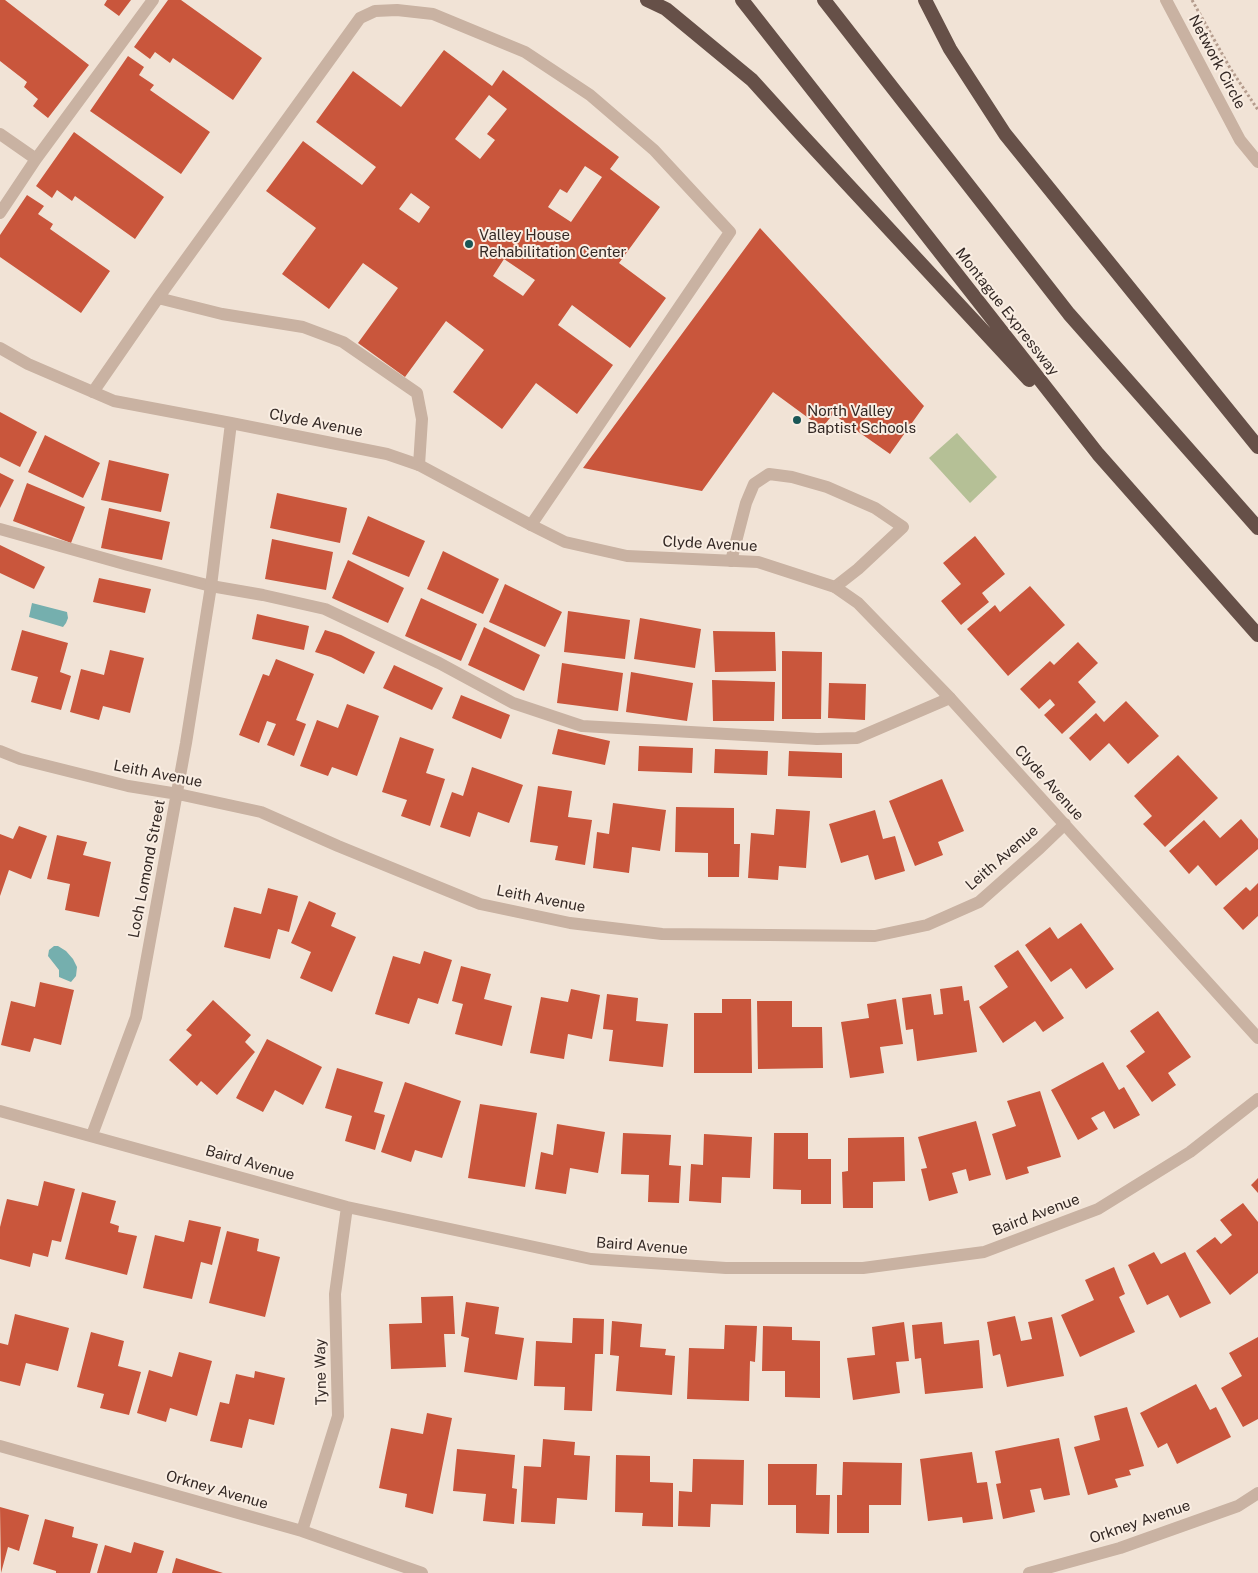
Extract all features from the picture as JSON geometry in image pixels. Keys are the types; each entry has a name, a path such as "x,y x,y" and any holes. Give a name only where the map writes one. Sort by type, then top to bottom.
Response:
{"highway":[{"path":"647,0 666,9 752,80 1098,454"},
{"name":"Montague Expressway","path":"742,0 1098,454 1258,635"},
{"path":"824,0 1069,314 1258,528"},
{"path":"925,0 950,49 1005,134 1258,447"}],"street":[{"path":"0,213 36,158 153,0"},
{"name":"Network Circle","path":"1166,0 1240,140 1258,162"},
{"path":"93,392 158,298 360,18 375,11 397,10 433,14 524,52 590,95 646,144 730,232 531,525"},
{"path":"0,134 36,158"},
{"path":"158,298 222,314 303,327 343,342 417,393 422,419 419,465"},
{"name":"Clyde Avenue","path":"0,348 28,364 114,401 386,454 419,465 565,542 627,556 758,562 835,587 858,603 950,698 1258,1038"},
{"name":"Loch Lomond Street","path":"92,1135 136,1017 178,794 211,586 231,423"},
{"path":"730,561 746,504 754,484 769,474 792,477 827,487 875,508 902,527 858,569 835,587"},
{"path":"0,529 211,586 263,595 326,610 439,663 513,704 582,726 817,739 857,738 950,698"},
{"name":"Leith Avenue","path":"0,751 20,760 128,786 178,794 261,812 338,846 480,904 570,924 662,934 875,936 927,925 979,902 1065,824"},
{"name":"Baird Avenue","path":"0,1111 346,1207 591,1260 726,1268 863,1268 984,1252 1098,1209 1190,1152 1258,1099"},
{"name":"Tyne Way","path":"302,1531 338,1416 335,1294 346,1207"},
{"name":"Orkney Avenue","path":"0,1446 302,1531 422,1573"},
{"name":"Orkney Avenue","path":"1029,1573 1120,1548 1238,1506 1258,1493"}],"path":[{"path":"1192,0 1230,68 1258,110"}],"green space":[{"path":"957,433 997,477 970,503 929,458"}],"water":[{"path":"32,603 67,612 68,618 66,623 63,627 29,617"},
{"path":"54,946 58,946 66,951 77,967 76,976 71,982 59,977 59,970 48,956 49,950"}],"building":[{"path":"0,0 5,0 89,65 48,118 33,106 38,99 24,87 27,82 0,61"},
{"path":"107,0 131,0 119,16 104,5"},
{"path":"168,0 181,0 262,58 233,100 173,58 170,63 155,52 150,59 134,47"},
{"name":"Valley House Rehabilitation Center","path":"444,50 492,86 503,70 619,157 610,169 660,207 619,263 666,298 630,348 572,305 558,325 613,365 577,414 536,383 502,429 453,392 484,350 446,321 405,377 358,343 398,288 363,263 329,309 282,274 316,228 266,191 303,141 362,185 376,167 316,122 353,71 401,107","holes":["489,95 507,109 487,134 495,140 480,159 455,139","585,166 602,177 571,222 548,207 560,189 567,193","411,193 430,207 419,223 399,209","504,259 535,280 523,296 493,276"]},
{"path":"128,56 144,67 139,75 154,85 150,90 210,132 181,174 90,111"},
{"path":"74,132 164,197 135,239 75,196 72,201 57,190 52,198 36,186"},
{"path":"27,195 44,206 38,214 53,224 50,229 110,271 81,313 0,257 0,235"},
{"path":"760,228 924,406 890,454 833,414 822,428 773,392 702,491 583,468"},
{"path":"0,412 37,432 20,467 0,457"},
{"path":"45,435 100,463 83,498 28,472"},
{"path":"109,460 169,474 161,512 101,500"},
{"path":"0,473 14,480 0,508"},
{"path":"27,483 85,507 71,543 13,521"},
{"path":"277,493 347,508 340,543 270,528"},
{"path":"109,508 170,522 162,560 101,548"},
{"path":"368,516 425,541 409,577 352,554"},
{"path":"975,536 1005,574 982,593 989,602 961,625 941,601 961,584 943,563"},
{"path":"272,539 333,552 326,590 265,579"},
{"path":"0,545 45,567 34,589 0,573"},
{"path":"443,551 499,579 483,614 427,589"},
{"path":"348,560 404,588 388,623 332,598"},
{"path":"99,578 151,589 145,613 93,602"},
{"path":"505,584 562,612 545,647 489,622"},
{"path":"1030,586 1065,625 1008,676 967,629 995,605 1000,612"},
{"path":"421,598 477,624 461,661 405,636"},
{"path":"568,611 630,620 625,659 564,652"},
{"path":"257,614 309,626 304,650 252,639"},
{"path":"640,618 701,629 695,668 634,659"},
{"path":"484,627 540,655 524,691 468,665"},
{"path":"22,630 68,643 60,672 71,676 61,710 31,702 38,677 11,670"},
{"path":"325,630 341,635 375,652 364,674 331,657 315,652"},
{"path":"713,631 775,632 776,671 715,672"},
{"path":"1078,642 1098,663 1078,682 1096,702 1062,734 1044,715 1055,705 1050,699 1039,709 1020,689 1050,661 1054,665"},
{"path":"110,650 144,658 130,713 103,706 99,720 70,712 81,669 104,675"},
{"path":"782,651 822,652 821,719 782,719"},
{"path":"276,659 314,674 296,720 306,724 294,756 267,745 276,724 267,721 259,743 239,735 263,674 269,676"},
{"path":"562,663 623,673 618,711 557,703"},
{"path":"394,665 443,688 432,710 383,688"},
{"path":"631,672 693,683 687,721 626,712"},
{"path":"712,680 775,682 774,721 713,721"},
{"path":"829,683 866,684 865,720 828,718"},
{"path":"461,695 510,715 501,739 452,718"},
{"path":"1126,701 1159,736 1128,764 1109,743 1090,761 1069,738 1096,713 1104,722"},
{"path":"347,704 379,716 357,776 332,767 328,776 300,766 317,720 338,728"},
{"path":"558,729 610,741 605,765 552,754"},
{"path":"400,737 434,749 426,773 445,779 430,826 401,816 407,800 382,792"},
{"path":"639,746 693,748 692,773 638,771"},
{"path":"715,749 768,751 767,775 714,773"},
{"path":"789,751 842,753 842,778 788,776"},
{"path":"1178,755 1218,798 1165,847 1143,824 1152,816 1134,796"},
{"path":"472,767 523,785 509,823 478,812 470,837 440,827 452,792 463,796"},
{"path":"942,779 964,831 938,842 943,855 915,866 889,801"},
{"path":"538,786 572,791 568,817 592,820 585,865 555,860 558,846 530,842"},
{"path":"613,803 666,810 660,851 632,847 629,873 593,868 597,832 609,834"},
{"path":"676,807 734,808 734,844 740,844 739,877 708,877 708,853 675,852"},
{"path":"776,809 810,811 806,868 779,866 778,880 748,878 751,833 774,835"},
{"path":"875,810 883,839 895,836 905,871 875,880 868,855 841,863 829,824"},
{"path":"1241,819 1258,839 1258,849 1216,886 1198,865 1189,874 1169,851 1204,820 1220,838"},
{"path":"19,826 47,836 31,879 9,870 0,896 0,834 13,839"},
{"path":"57,835 87,842 83,855 111,862 99,917 65,910 70,884 47,879"},
{"path":"1258,883 1258,916 1243,930 1223,908 1246,887 1250,891"},
{"path":"268,888 298,896 289,932 278,929 270,959 224,947 234,907 261,914"},
{"path":"309,901 336,913 331,926 356,937 332,992 300,978 311,952 291,943"},
{"path":"1081,923 1114,969 1086,989 1071,968 1051,982 1025,945 1050,927 1058,939"},
{"path":"1018,950 1064,1018 1043,1032 1035,1021 1003,1043 979,1007 1008,987 994,966"},
{"path":"424,951 452,960 438,1004 418,998 409,1024 375,1014 393,956 420,964"},
{"path":"461,966 491,974 484,999 512,1006 502,1046 455,1034 463,1004 452,1001"},
{"path":"40,982 74,990 61,1045 34,1038 30,1052 1,1045 11,1001 35,1007"},
{"path":"962,986 964,1001 969,1000 977,1052 917,1061 913,1029 906,1030 902,998 931,994 934,1015 943,1014 940,989"},
{"path":"571,989 600,995 592,1039 568,1034 564,1059 530,1053 541,997 568,1002"},
{"path":"607,994 638,998 636,1021 668,1024 663,1067 609,1061 613,1030 603,1029"},
{"path":"722,999 751,999 752,1073 694,1073 694,1013 722,1013"},
{"path":"896,999 903,1044 880,1047 884,1073 850,1078 841,1022 869,1018 867,1004"},
{"path":"213,1000 251,1035 245,1042 255,1052 217,1095 201,1081 197,1086 169,1060 192,1035 186,1030"},
{"path":"757,1001 792,1001 792,1027 822,1027 823,1068 758,1069"},
{"path":"1158,1011 1191,1057 1168,1073 1176,1085 1152,1102 1126,1066 1145,1052 1130,1031"},
{"path":"267,1039 322,1067 303,1105 275,1090 263,1112 236,1098"},
{"path":"1103,1062 1119,1090 1124,1087 1140,1115 1114,1129 1104,1111 1091,1118 1098,1129 1078,1140 1051,1090"},
{"path":"337,1068 383,1082 374,1112 385,1115 375,1150 345,1141 352,1116 325,1108"},
{"path":"405,1082 461,1101 442,1158 415,1150 411,1162 381,1152"},
{"path":"1040,1091 1061,1157 1027,1167 1029,1173 1006,1180 992,1134 1016,1126 1007,1101"},
{"path":"480,1104 537,1113 525,1187 468,1178"},
{"path":"976,1121 991,1175 969,1181 966,1169 952,1173 958,1193 929,1201 921,1169 927,1168 918,1137"},
{"path":"557,1124 605,1132 598,1173 570,1168 566,1194 535,1189 541,1152 553,1155"},
{"path":"623,1133 671,1135 669,1165 681,1166 679,1203 648,1202 649,1175 621,1174"},
{"path":"774,1133 808,1133 808,1159 831,1159 831,1204 801,1204 801,1190 773,1189"},
{"path":"704,1134 752,1137 750,1178 722,1177 721,1203 689,1201 691,1164 703,1165"},
{"path":"904,1137 905,1181 873,1182 873,1208 843,1208 842,1172 848,1171 848,1138"},
{"path":"1258,1178 1258,1193 1251,1185"},
{"path":"44,1181 75,1189 61,1242 52,1240 48,1257 33,1253 30,1267 0,1259 0,1227 7,1199 38,1206"},
{"path":"82,1192 116,1201 110,1223 119,1226 118,1232 137,1236 127,1275 65,1259"},
{"path":"1243,1203 1258,1222 1258,1273 1230,1295 1196,1251 1215,1237 1221,1244 1232,1235 1220,1220"},
{"path":"189,1220 221,1227 212,1265 201,1262 192,1299 143,1288 155,1235 184,1242"},
{"path":"227,1231 259,1239 257,1251 280,1257 265,1317 209,1303"},
{"path":"1154,1252 1161,1264 1185,1252 1211,1303 1180,1318 1168,1295 1147,1305 1128,1265"},
{"path":"1114,1267 1125,1294 1119,1297 1135,1332 1080,1357 1061,1315 1094,1300 1085,1280"},
{"path":"453,1296 455,1334 444,1334 446,1367 391,1369 389,1324 422,1323 421,1297"},
{"path":"466,1302 499,1307 495,1334 524,1338 517,1380 464,1372 469,1338 461,1336"},
{"path":"15,1314 69,1328 58,1371 26,1363 20,1386 0,1381 0,1343 8,1345"},
{"path":"1015,1316 1021,1341 1032,1339 1028,1322 1052,1317 1064,1376 1007,1387 1000,1354 993,1356 987,1322"},
{"path":"573,1318 604,1319 603,1354 595,1354 592,1411 564,1410 565,1387 534,1386 536,1341 572,1343"},
{"path":"612,1321 642,1324 640,1347 666,1349 665,1355 675,1356 672,1395 616,1391 619,1356 610,1355"},
{"path":"904,1322 909,1361 896,1362 900,1393 853,1400 847,1358 875,1355 872,1327"},
{"path":"942,1322 944,1344 979,1340 983,1388 925,1394 921,1358 915,1359 912,1325"},
{"path":"725,1325 757,1326 755,1362 750,1361 749,1401 687,1399 689,1348 724,1349"},
{"path":"763,1326 792,1327 792,1340 820,1341 820,1398 785,1397 785,1371 762,1371"},
{"path":"91,1332 124,1341 118,1366 141,1372 129,1415 100,1408 104,1394 77,1387"},
{"path":"1258,1337 1258,1419 1243,1427 1221,1388 1242,1376 1229,1353"},
{"path":"179,1352 212,1361 197,1416 170,1408 166,1422 137,1413 149,1370 172,1377"},
{"path":"255,1371 285,1378 274,1425 249,1419 242,1448 210,1441 220,1402 229,1404 236,1374 254,1378"},
{"path":"1196,1384 1210,1410 1216,1407 1231,1437 1177,1464 1167,1443 1158,1448 1140,1413"},
{"path":"1127,1407 1144,1466 1129,1470 1131,1475 1115,1479 1118,1487 1088,1495 1074,1447 1100,1440 1094,1416"},
{"path":"427,1413 452,1418 433,1514 405,1507 407,1494 379,1488 391,1428 423,1434"},
{"path":"1059,1438 1070,1495 1044,1500 1041,1488 1030,1490 1035,1512 1003,1519 996,1484 1001,1483 995,1451"},
{"path":"543,1439 575,1442 574,1455 590,1456 587,1500 557,1498 555,1524 521,1522 524,1466 541,1467"},
{"path":"457,1449 515,1455 512,1488 517,1489 514,1524 483,1521 486,1494 453,1491"},
{"path":"972,1452 977,1483 987,1482 993,1519 963,1523 962,1517 928,1521 920,1459"},
{"path":"616,1455 650,1456 650,1482 673,1483 673,1527 642,1526 643,1513 615,1512"},
{"path":"693,1459 744,1460 743,1505 711,1504 710,1527 678,1526 679,1491 692,1492"},
{"path":"843,1462 902,1463 901,1505 869,1505 869,1533 837,1533 837,1495 842,1495"},
{"path":"768,1464 817,1464 816,1495 830,1495 829,1534 796,1533 796,1505 768,1505"},
{"path":"0,1507 29,1515 19,1551 8,1547 1,1573"},
{"path":"45,1519 74,1527 72,1537 98,1544 90,1573 56,1573 56,1571 33,1564"},
{"path":"134,1542 164,1551 157,1573 97,1573 105,1545 131,1553"},
{"path":"176,1558 223,1573 172,1573"}],"place":[{"name":"Valley House Rehabilitation Center","path":"469,244"},
{"name":"North Valley Baptist Schools","path":"797,420"}]}
